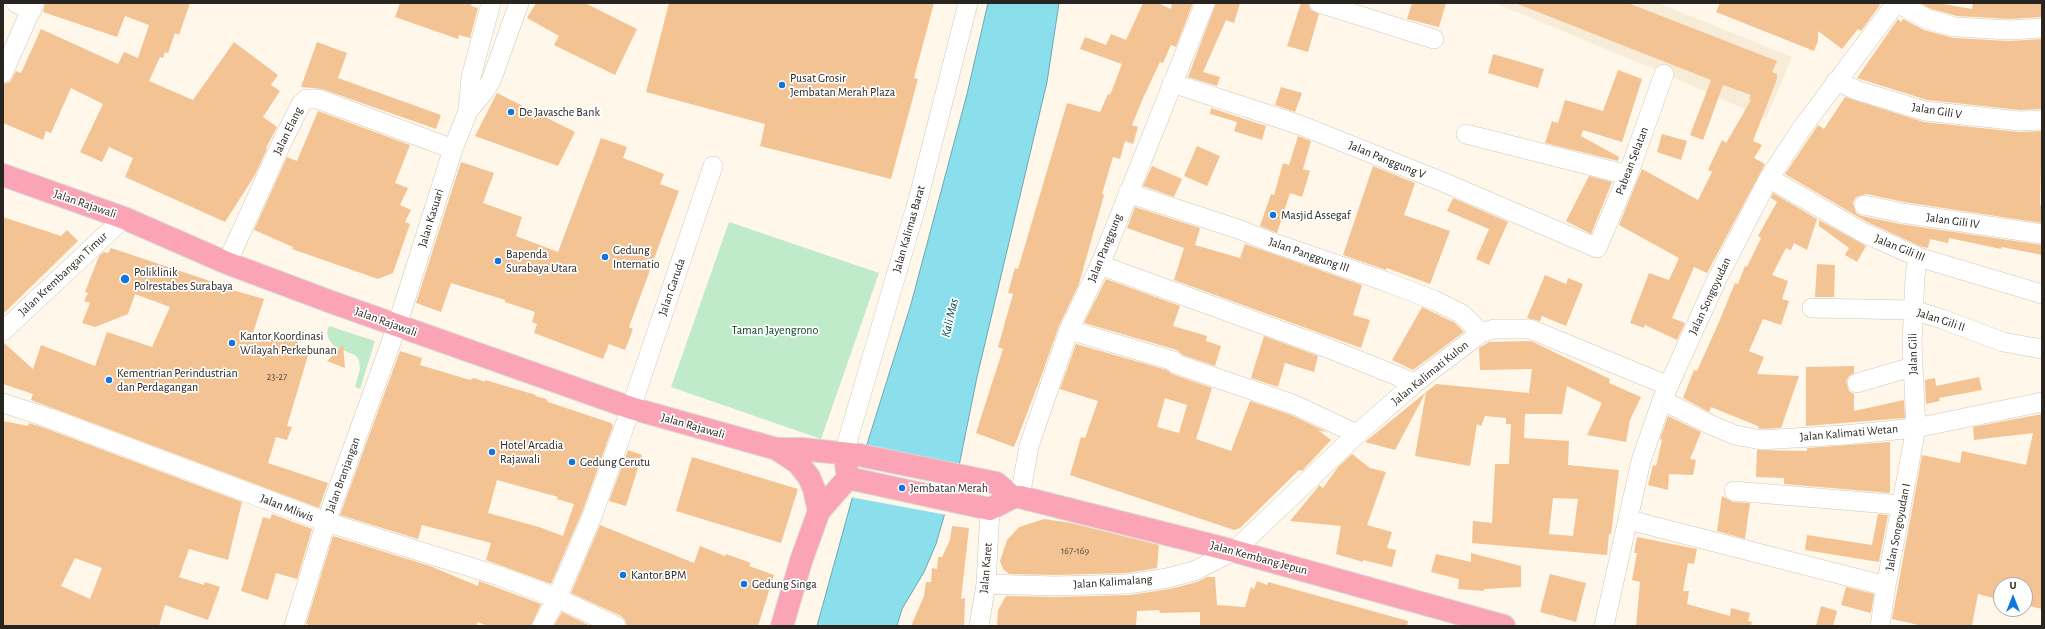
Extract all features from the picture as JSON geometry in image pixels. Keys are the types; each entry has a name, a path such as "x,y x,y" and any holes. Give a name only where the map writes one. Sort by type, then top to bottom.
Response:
{"main road":[{"name":"Jalan Rajawali","path":"3,175 124,218 227,263 397,326 631,408 777,449 801,449 852,454"},
{"name":"Jalan Rajawali","path":"777,449 798,463 809,477 814,489 819,511"},
{"name":"Jalan Kembang Jepun","path":"852,454 996,483 1016,497 1234,551 1504,626"},
{"path":"782,626 801,561 819,511 850,479 852,454"},
{"path":"850,479 990,509 1016,497"}],"street":[{"name":"Jalan Kasuari","path":"397,326 453,149 468,110 472,77 491,3"},
{"name":"Jalan Kasuari","path":"468,110 484,92 491,81 519,3"},
{"name":"Jalan Kalimas Barat","path":"852,454 968,3"},
{"name":"Jalan Panggung","path":"1016,497 1030,446 1069,330 1100,265 1204,3"},
{"path":"1319,3 1434,39"},
{"path":"1897,3 1927,19 1955,27 2010,30 2042,28"},
{"name":"Jalan Songoyudan","path":"1604,626 1629,520 1641,461 1666,393 1717,279 1769,178 1802,128 1836,81 1897,3"},
{"path":"3,73 27,5"},
{"name":"Pabean Selatan","path":"1597,248 1628,175 1664,74"},
{"name":"Jalan Gili V","path":"1836,81 1865,94 1925,110 2020,121 2042,120"},
{"name":"Jalan Panggung V","path":"1172,83 1300,125 1443,182 1597,248"},
{"name":"Jalan Elang","path":"227,263 283,140 306,99 318,98 453,149"},
{"path":"1466,134 1628,175"},
{"name":"Jalan Garuda","path":"542,626 557,598 568,567 593,514 631,408 713,166"},
{"name":"Jalan Gili III","path":"1769,178 1862,232 1918,257 2042,294"},
{"name":"Jalan Panggung III","path":"1128,193 1238,229 1268,241 1384,280 1434,300 1462,314 1481,333"},
{"name":"Jalan Gili IV","path":"1864,205 1902,213 2042,234"},
{"name":"Jalan Krembangan Timur","path":"3,331 124,218"},
{"name":"Jalan Gili","path":"1916,428 1912,367 1913,310 1918,257"},
{"path":"1100,265 1325,347 1415,383"},
{"name":"Jalan Gili II","path":"1812,308 1913,310 1942,319 2003,342 2042,349"},
{"name":"Jalan Branjangan","path":"297,625 326,522 397,326"},
{"name":"Jalan Kalimati Kulon","path":"1234,551 1357,434 1415,383 1481,333 1494,329 1530,328 1666,393"},
{"path":"1069,330 1174,361 1176,364 1295,405 1357,434"},
{"path":"1857,383 1912,367"},
{"name":"Jalan Kalimati Wetan","path":"1666,393 1710,425 1747,438 1761,440 1844,435 1916,428 2042,402"},
{"name":"Jalan Mliwis","path":"3,403 56,421 326,522 498,576 557,598 616,626"},
{"name":"Jalan Songoyudan I","path":"1880,626 1886,586 1916,428"},
{"path":"1734,491 1902,505"},
{"name":"Jalan Karet","path":"978,626 986,584 990,509"},
{"path":"1629,520 1886,586"},
{"name":"Jalan Kalimalang","path":"986,584 1055,586 1128,584 1167,578 1194,571 1234,551"}],"shaded area":[{"path":"1495,3 1658,3 1792,57 1766,119 1671,76"}],"green space":[{"name":"Taman Jayengrono","path":"729,222 879,273 821,439 671,387"},
{"path":"329,326 375,341 360,389 355,387 360,369 359,360 355,355 335,347 329,340 327,333"}],"water":[{"name":"Kali Mas","path":"988,3 1059,3 1047,82 977,377 960,461 936,544 924,572 902,609 897,626 817,626 868,441 911,304 967,94"}],"pier":[{"name":"Jembatan Merah","path":"865,446 958,475 947,515 850,497"}],"building":[{"path":"45,3 190,3 179,35 175,33 168,53 165,52 163,58 160,57 149,81 193,100 234,42 278,75 271,85 280,91 263,117 277,127 266,148 267,149 255,175 225,222 125,177 133,158 109,147 102,162 80,152 103,104 71,88 51,133 46,131 43,140 3,123 3,84 10,82 16,71 21,73 41,29 118,64 124,52 138,58 149,25 125,16 117,37 43,12"},
{"path":"400,3 472,3 471,6 478,8 470,38 459,35 458,39 395,17"},
{"path":"536,3 585,3 637,29 615,75 554,45 559,36 527,18"},
{"name":"Pusat Grosir Jembatan Merah Plaza","path":"669,3 934,3 914,78 918,79 891,179 760,146 765,124 646,92"},
{"path":"1143,3 1158,3 1171,9 1172,3 1193,3 1176,47 1171,45 1163,63 1160,62 1144,96 1132,125 1138,127 1133,144 1125,141 1120,159 1113,157 1079,284 1059,326 1014,447 976,433 1003,349 998,347 1013,294 1008,293 1012,278 1015,268 1018,269 1067,103 1100,112 1108,94 1110,95 1122,64 1080,49 1085,37 1106,45 1111,34 1126,40"},
{"path":"1216,3 1240,3 1234,23 1226,20 1203,72 1220,77 1217,86 1188,77"},
{"path":"1301,3 1308,3 1311,10 1319,14 1308,52 1287,46"},
{"path":"1412,3 1446,3 1439,27 1407,19"},
{"path":"1515,3 1628,3 1777,61 1772,72 1777,74 1777,79 1753,141 1762,145 1754,158 1765,164 1707,273 1694,267 1672,318 1685,323 1677,340 1645,325 1644,328 1630,323 1649,273 1669,280 1679,258 1619,225 1642,169 1698,200 1712,172 1708,170 1722,140 1726,143 1751,100 1749,99 1751,95 1723,85 1703,140 1690,135 1711,80"},
{"path":"1720,3 1877,3 1880,5 1861,31 1858,29 1842,49 1818,31 1818,41 1814,51 1716,12"},
{"path":"1920,3 1938,3 1972,9 1973,3 2042,3 2042,17 2010,19 1957,16 1931,9"},
{"path":"1898,19 1901,22 1903,19 1924,30 1954,38 2009,41 2042,39 2042,109 2020,110 1927,100 1857,78"},
{"path":"317,42 347,53 338,78 441,115 436,129 322,89 301,87"},
{"path":"1493,54 1544,69 1538,88 1488,73"},
{"path":"1618,70 1642,79 1622,142 1583,130 1581,136 1619,157 1618,161 1545,143 1552,121 1558,123 1565,100 1603,111"},
{"path":"1281,87 1302,93 1295,112 1275,105"},
{"name":"De Javasche Bank","path":"497,93 575,132 558,166 475,136"},
{"path":"1845,97 1924,122 2019,132 2042,131 2040,205 2042,205 2042,223 1904,202 1866,194 1856,197 1853,203 1856,213 1862,216 1900,224 2042,245 2042,255 2002,247 2001,249 1949,238 1948,243 1930,239 1928,248 1922,247 1867,222 1785,174 1818,125 1824,129"},
{"path":"1211,108 1266,126 1262,140 1234,131 1237,122 1210,114"},
{"path":"318,111 410,145 395,183 408,188 400,205 411,210 405,222 410,224 393,273 378,279 292,249 293,247 254,230 287,157 297,161"},
{"path":"1662,134 1687,141 1681,160 1657,152"},
{"path":"1298,136 1311,141 1303,169 1310,171 1302,197 1290,193 1277,233 1260,226 1271,194 1274,195 1283,163 1289,165"},
{"name":"Gedung Internatio","path":"601,138 627,147 623,158 664,174 660,184 679,191 629,327 633,329 625,350 609,344 603,359 534,333 537,324 532,322 535,312 505,302 505,300 451,283 441,312 416,303 461,162 494,173 483,203 522,217 516,236 558,252"},
{"path":"1197,146 1220,156 1207,186 1184,176"},
{"path":"1152,166 1182,179 1174,197 1143,186"},
{"path":"1373,166 1415,183 1404,215 1450,231 1430,284 1387,268 1386,270 1343,255"},
{"path":"1589,176 1612,182 1591,234 1566,221"},
{"path":"1773,193 1817,219 1807,250 1794,243 1791,250 1786,248 1772,275 1788,281 1782,299 1789,301 1781,325 1763,319 1749,351 1764,357 1757,374 1799,376 1781,428 1762,429 1711,407 1709,412 1683,398 1694,370 1697,371 1735,283 1738,284 1745,266 1747,267 1761,238 1758,236 1777,202 1771,198"},
{"path":"1453,198 1508,222 1489,265 1476,259 1489,229 1447,211"},
{"path":"1135,207 1200,228 1195,245 1240,258 1245,244 1362,285 1353,315 1370,320 1361,348 1174,280 1184,248 1127,228"},
{"path":"3,217 61,236 67,230 78,241 3,314"},
{"path":"1819,220 1866,246 1857,262 1845,255 1849,248 1819,226"},
{"path":"111,248 207,280 226,287 225,288 264,299 253,333 276,340 287,335 296,338 301,349 309,352 287,426 292,427 287,440 276,437 268,463 328,483 319,508 31,400 33,394 3,384 3,342 33,369 41,345 95,366 107,332 152,347 170,307 135,294 128,314 95,327 82,323 90,303 84,301 88,293 85,292 99,256 104,252 108,253"},
{"path":"1817,264 1835,265 1834,297 1815,297"},
{"path":"1545,275 1566,284 1568,278 1583,284 1566,326 1542,316 1540,321 1527,318"},
{"path":"1106,279 1180,306 1173,326 1207,336 1206,341 1221,346 1215,366 1183,355 1177,350 1084,323"},
{"path":"1422,307 1455,323 1464,332 1413,370 1392,360"},
{"path":"1264,336 1318,356 1314,372 1285,363 1278,387 1251,378"},
{"path":"1531,341 1610,379 1609,383 1641,397 1630,420 1626,442 1587,435 1602,403 1567,386 1562,414 1525,414 1524,438 1569,441 1568,465 1619,470 1607,555 1472,543 1473,521 1492,523 1495,464 1509,464 1511,424 1506,424 1506,418 1485,416 1481,426 1477,424 1470,466 1415,456 1426,392 1436,384 1529,393 1532,369 1480,370 1479,348 1489,342","holes":["1553,498 1578,499 1573,536 1549,534"]},
{"path":"1076,344 1167,370 1172,374 1212,388 1196,439 1231,451 1250,401 1291,415 1329,433 1318,430 1331,440 1302,471 1299,470 1240,528 1234,530 1070,475 1081,437 1085,438 1098,401 1060,389","holes":["1165,398 1187,405 1179,433 1157,427"]},
{"path":"343,345 345,368 327,361"},
{"path":"400,351 422,358 420,365 470,380 474,378 485,382 485,380 536,395 535,396 546,399 548,402 611,423 613,426 583,510 551,584 486,560 491,543 422,525 418,539 340,515","holes":["497,480 558,497 557,499 574,504 563,536 539,527 488,513"]},
{"path":"1854,366 1854,373 1849,376 1846,381 1849,391 1854,394 1854,411 1904,400 1905,418 1806,426 1806,367"},
{"path":"1979,377 1982,390 1939,398 1940,401 1926,404 1925,380 1935,378 1936,386"},
{"path":"1426,392 1395,450 1365,442"},
{"path":"2042,414 2042,609 2033,607 2033,577 1993,577 1993,598 1978,594 1972,626 1923,626 1892,619 1922,455 1960,463 1962,451 2026,465 2033,433 1974,440 1973,427"},
{"path":"1668,416 1701,432 1690,459 1696,460 1693,475 1669,474 1668,490 1648,485 1653,465 1656,466 1662,440 1660,439"},
{"path":"3,421 28,426 29,423 45,428 242,502 228,560 189,549 179,577 204,585 205,582 220,587 208,620 165,605 159,626 3,626","holes":["75,558 102,568 90,599 61,586"]},
{"path":"1890,442 1890,493 1784,484 1784,478 1756,477 1757,450 1807,451 1807,448"},
{"path":"628,450 642,455 626,506 609,501"},
{"path":"1352,454 1370,468 1386,472 1367,525 1392,532 1387,548 1396,550 1392,567 1363,560 1363,562 1336,554 1341,526 1290,521 1319,485 1323,488 1338,467"},
{"path":"692,457 798,489 781,543 676,511"},
{"path":"1722,496 1733,502 1750,503 1745,539 1717,531"},
{"path":"272,514 312,529 297,579 276,573 268,600 241,591 263,517 270,519"},
{"path":"1878,514 1888,515 1879,562 1805,550 1807,535 1872,545"},
{"path":"1044,519 1071,523 1159,545 1157,568 1127,573 1055,575 1009,574 1003,569 1000,561 1007,540 1019,527"},
{"path":"600,525 694,563 700,546 725,556 726,554 751,563 749,566 774,575 758,626 627,626 625,620 621,616 571,593"},
{"path":"952,526 969,528 961,599 965,598 964,626 911,626 924,596 926,582 931,582 932,568 937,569 938,557 942,557 950,540"},
{"path":"333,536 430,566 478,586 479,581 541,604 531,626 487,626 478,622 476,626 312,626 306,624"},
{"path":"1637,537 1697,549 1694,564 1688,563 1683,591 1689,591 1687,604 1730,616 1731,608 1750,613 1748,621 1752,622 1751,626 1636,626 1640,582 1632,580 1637,553 1634,553"},
{"path":"1471,553 1521,566 1521,587 1484,589 1484,591 1458,589 1459,579 1431,572 1436,554 1471,562"},
{"path":"1550,574 1586,583 1576,622 1540,612"},
{"path":"1207,577 1215,577 1217,605 1245,607 1251,587 1254,589 1257,581 1267,585 1268,582 1408,621 1407,626 1200,626 1200,612 1160,613 1159,610 1137,611 1136,626 997,626 998,610 1006,596 1055,597 1130,595 1170,589 1197,582"},
{"path":"1846,587 1874,594 1871,613 1841,605"},
{"path":"1821,606 1837,611 1833,626 1816,626"},
{"path":"562,612 590,626 554,626"}],"place":[{"name":"Pusat Grosir Jembatan Merah Plaza","path":"782,85"},
{"name":"De Javasche Bank","path":"511,112"},
{"name":"Masjid Assegaf","path":"1273,215"},
{"name":"Gedung Internatio","path":"605,257"},
{"name":"Bapenda Surabaya Utara","path":"498,261"},
{"name":"Poliklinik Polrestabes Surabaya","path":"125,279"},
{"name":"Kantor Koordinasi Wilayah Perkebunan","path":"232,343"},
{"name":"Kementrian Perindustrian dan Perdagangan","path":"109,380"},
{"name":"Hotel Arcadia Rajawali","path":"492,452"},
{"name":"Gedung Cerutu","path":"572,462"},
{"name":"Jembatan Merah","path":"902,488"},
{"name":"Kantor BPM","path":"623,575"},
{"name":"Gedung Singa","path":"744,584"}]}
